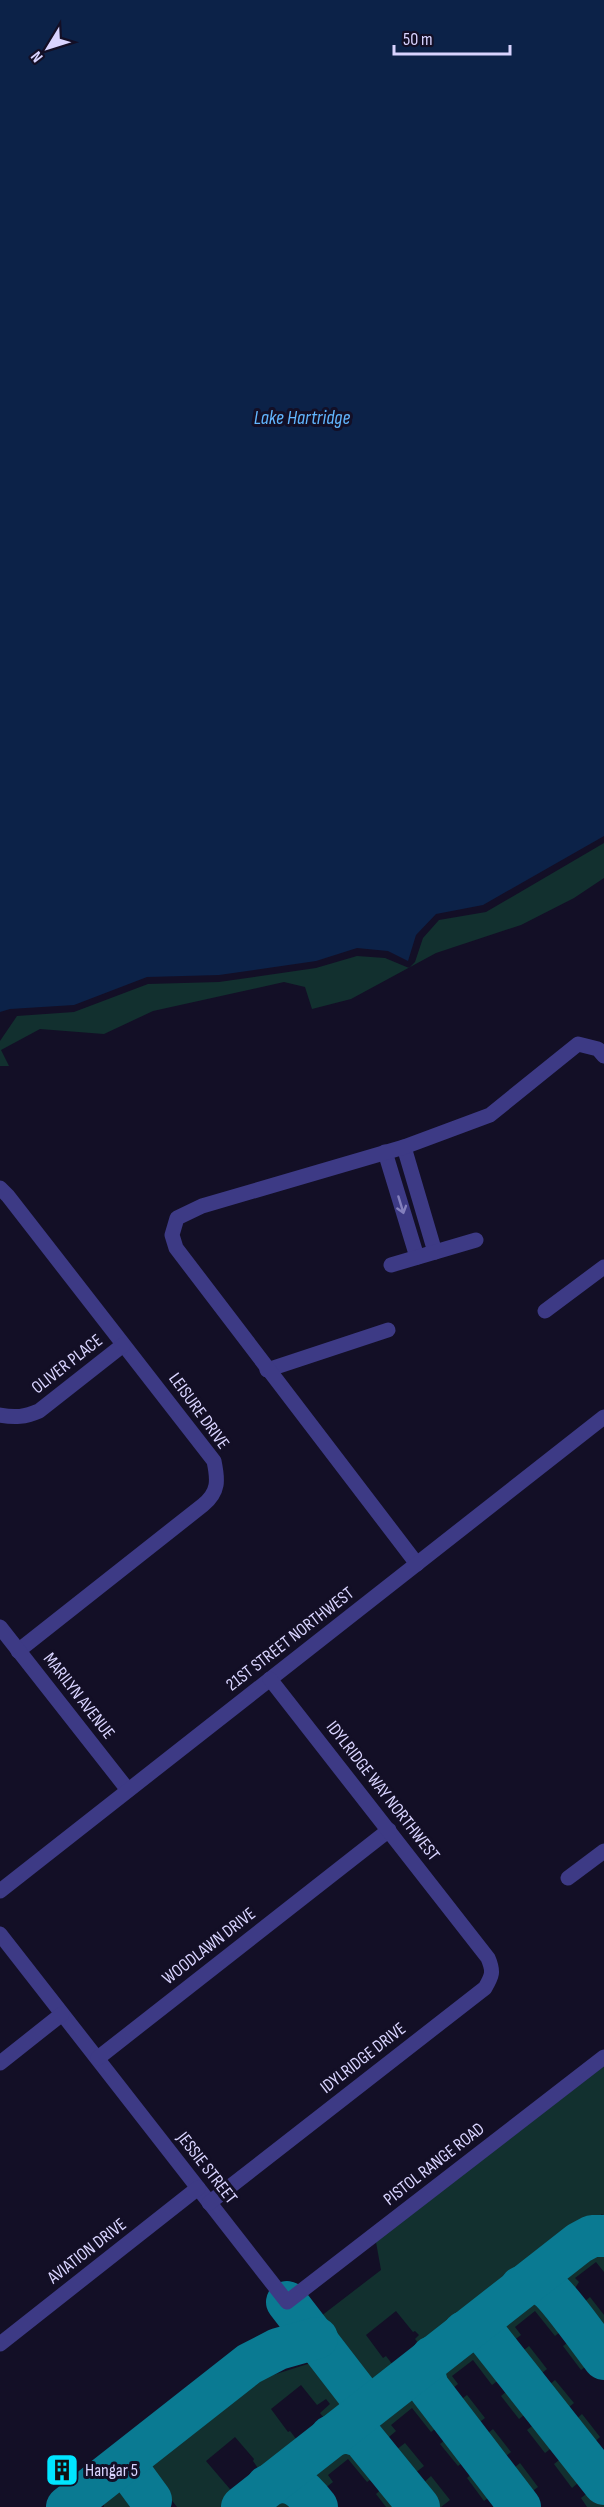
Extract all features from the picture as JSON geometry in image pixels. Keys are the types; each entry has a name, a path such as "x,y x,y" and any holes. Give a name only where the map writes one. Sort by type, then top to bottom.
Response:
{"street":[{"path":"417,1564 176,1248 172,1235 177,1218 202,1206 404,1147 490,1115 579,1044 598,1049 604,1056"},
{"path":"404,1147 435,1252"},
{"path":"386,1152 417,1257"},
{"name":"LEISURE DRIVE","path":"0,1188 214,1461 218,1487 212,1498 203,1506 18,1651"},
{"path":"391,1265 476,1240"},
{"path":"545,1311 604,1266"},
{"path":"267,1370 388,1330"},
{"name":"OLIVER PLACE","path":"0,1415 13,1418 39,1411 123,1345"},
{"name":"21ST STREET NORTHWEST","path":"0,1891 604,1417"},
{"name":"MARILYN AVENUE","path":"0,1627 128,1790"},
{"name":"IDYLRIDGE WAY NORTHWEST","path":"270,1679 464,1928"},
{"name":"WOODLAWN DRIVE","path":"98,2058 389,1830"},
{"path":"568,1878 604,1851"},
{"name":"IDYLRIDGE DRIVE","path":"209,2203 484,1988 493,1969 488,1958 464,1928"},
{"path":"0,1934 98,2058"},
{"path":"0,2062 62,2014"},
{"name":"PISTOL RANGE ROAD","path":"287,2302 604,2057"},
{"name":"JESSIE STREET","path":"98,2058 287,2302"},
{"name":"AVIATION DRIVE","path":"0,2344 198,2188"}],"green space":[{"path":"604,843 604,878 574,898 521,925 436,953 410,967 415,962 423,938 439,920 486,912"},
{"path":"357,956 385,958 409,968 351,999 312,1009 305,987 284,982 153,1011 104,1034 40,1029 1,1050 9,1066 0,1066 0,1041 17,1016 74,1012 148,984 219,982 316,968"},
{"path":"604,2066 604,2216 602,2214 429,2349 423,2349 415,2339 419,2335 413,2332 396,2311 366,2335 383,2358 386,2356 396,2369 396,2375 375,2391 363,2389 312,2323 381,2270 376,2242"},
{"path":"595,2245 604,2246 604,2272 596,2262 575,2278 579,2282 570,2296 565,2296 560,2279 566,2265 580,2253"},
{"path":"534,2294 553,2304 567,2322 565,2328 555,2336 535,2311 515,2327 521,2335 509,2344 503,2343 496,2330 501,2318 516,2302"},
{"path":"590,2297 604,2315 604,2325 597,2330 591,2330 577,2312"},
{"path":"574,2338 580,2338 593,2356 592,2362 581,2370 563,2346"},
{"path":"472,2342 492,2351 507,2369 505,2375 492,2385 473,2360 452,2376 458,2384 446,2394 440,2393 435,2381 436,2368 465,2343"},
{"path":"529,2346 547,2369 536,2378 530,2378 517,2360 518,2355"},
{"path":"314,2362 325,2367 335,2376 353,2403 352,2407 333,2424 327,2422 320,2413 330,2404 326,2399 317,2405 301,2385 271,2409 300,2444 301,2449 266,2475 262,2474 253,2461 254,2459 235,2437 206,2461 235,2495 236,2501 233,2507 177,2507 166,2493 158,2499 136,2472 135,2465 232,2388"},
{"path":"555,2380 574,2403 563,2412 557,2412 543,2395 544,2389"},
{"path":"513,2386 519,2386 533,2403 532,2409 519,2419 501,2396"},
{"path":"412,2391 426,2397 443,2419 442,2424 431,2432 412,2408 391,2425 396,2431 383,2442 378,2442 372,2431 373,2416 399,2394"},
{"path":"467,2395 485,2418 468,2428 454,2410 454,2405"},
{"path":"582,2414 600,2437 589,2447 584,2447 570,2429 571,2424"},
{"path":"541,2419 546,2420 560,2438 558,2443 545,2453 527,2430"},
{"path":"493,2429 511,2452 499,2462 494,2461 480,2443 482,2438"},
{"path":"451,2435 456,2435 470,2453 469,2458 458,2466 440,2444"},
{"path":"345,2440 356,2442 365,2449 380,2468 379,2474 367,2482 348,2459 328,2475 333,2482 320,2492 314,2492 308,2479 310,2467 334,2445"},
{"path":"405,2443 424,2466 410,2477 404,2477 390,2459 391,2454"},
{"path":"567,2454 573,2454 586,2472 585,2477 572,2488 554,2464"},
{"path":"520,2463 538,2487 526,2496 521,2495 507,2478 508,2473"},
{"path":"477,2469 483,2470 497,2487 496,2492 484,2501 467,2478"},
{"path":"123,2474 132,2480 150,2505 147,2507 104,2507 104,2496 108,2488"},
{"path":"431,2476 450,2500 441,2507 428,2507 417,2493 418,2488"},
{"path":"387,2484 393,2485 407,2502 406,2507 386,2507 376,2494"},
{"path":"594,2488 602,2493 604,2507 587,2507 581,2498"},
{"path":"286,2489 299,2495 309,2507 255,2507 276,2491"}],"water":[{"name":"Lake Hartridge","path":"0,0 604,0 604,836 483,905 436,914 416,935 408,961 388,951 357,948 316,961 219,975 147,977 74,1005 10,1009 0,1012"}],"taxiway":[{"path":"242,2507 579,2243 592,2236 604,2236"},
{"path":"521,2287 538,2284 550,2290 604,2359"},
{"path":"287,2302 368,2407"},
{"path":"464,2332 479,2331 488,2337 604,2484"},
{"path":"67,2507 249,2364 278,2349 317,2338"},
{"path":"432,2357 423,2370 428,2387 520,2507"},
{"path":"331,2436 347,2432 362,2437 419,2507"},
{"path":"124,2463 151,2500"},
{"path":"267,2486 275,2483 290,2483 307,2495 317,2507"}],"place":[{"name":"Hangar 5","path":"62,2470"}]}
